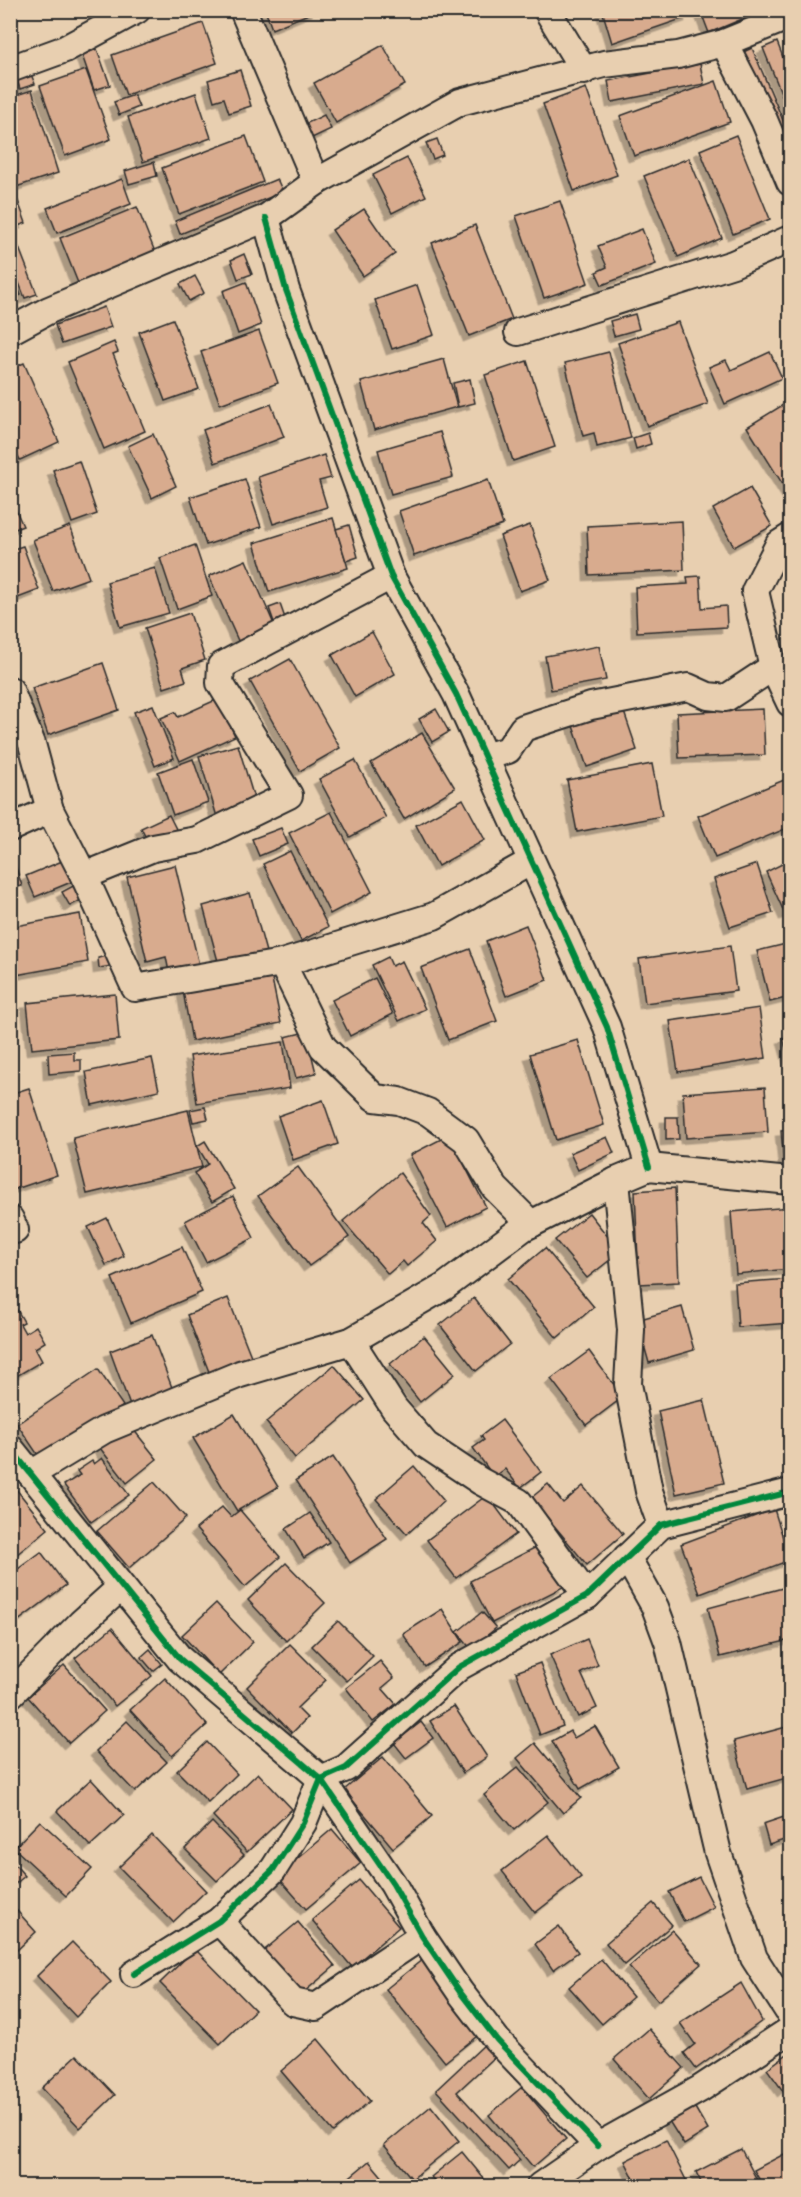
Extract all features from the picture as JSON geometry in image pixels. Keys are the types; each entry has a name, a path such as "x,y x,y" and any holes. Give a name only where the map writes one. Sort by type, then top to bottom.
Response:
{"street":[{"path":"10,69 66,49 137,10"},
{"path":"243,10 316,182"},
{"path":"547,10 584,70"},
{"path":"10,331 49,310 266,218 316,182 460,102 604,64 678,55 724,43 790,16"},
{"path":"724,43 764,120 790,182"},
{"path":"266,218 286,290 392,576 456,694 530,862 607,1027 649,1167"},
{"path":"518,332 732,264 790,239"},
{"path":"790,537 779,544 755,591 773,667 790,703"},
{"path":"84,876 153,848 197,840 289,795 220,683 221,666 392,576"},
{"path":"484,757 508,750 524,728 591,706 688,687 708,696 726,698 773,667"},
{"path":"10,690 32,744 50,810 84,876 135,988 282,963 434,916 530,862"},
{"path":"10,828 50,810"},
{"path":"282,963 323,1047 375,1098 399,1101 428,1112 466,1140 495,1188 531,1224"},
{"path":"31,1474 104,1430 240,1374 351,1341 444,1287 531,1224 616,1180 649,1167 790,1181"},
{"path":"616,1180 631,1330 628,1384 649,1491 661,1525"},
{"path":"351,1341 394,1408 426,1445 480,1481 519,1502 587,1596"},
{"path":"10,1448 180,1659 321,1779 393,1884 422,1936 460,1992 498,2040 576,2126 598,2146"},
{"path":"134,1974 219,1921 273,1870 303,1823 321,1779 346,1768 459,1667 587,1596 661,1525 790,1492"},
{"path":"627,1557 655,1607 668,1642 718,1853 754,1958 790,2014"},
{"path":"10,1695 81,1623 121,1587"},
{"path":"219,1921 293,2002 305,2007 316,2007 422,1936"},
{"path":"540,2187 598,2146 700,2089 790,2030"}],"building":[{"path":"265,10 318,10 272,29"},
{"path":"602,10 689,10 690,16 612,43"},
{"path":"753,10 754,14 709,33 701,12"},
{"path":"203,23 217,63 126,95 112,55"},
{"path":"777,42 790,75 790,115 763,48"},
{"path":"383,45 405,85 336,123 314,83"},
{"path":"752,48 785,125 772,132 739,54"},
{"path":"97,49 110,85 94,90 82,55"},
{"path":"700,64 704,84 612,102 608,81"},
{"path":"28,67 35,84 20,89 14,71"},
{"path":"86,70 111,139 65,156 40,86"},
{"path":"240,70 251,106 229,113 224,98 214,101 208,80"},
{"path":"716,81 730,122 634,156 620,116"},
{"path":"586,88 617,175 574,191 543,104"},
{"path":"32,90 58,173 13,188 10,179 10,97"},
{"path":"196,93 211,138 143,162 128,117"},
{"path":"134,95 139,107 119,115 114,102"},
{"path":"324,115 331,129 312,138 305,124"},
{"path":"736,135 770,219 733,234 700,150"},
{"path":"246,136 263,182 179,214 162,168"},
{"path":"437,139 443,155 433,159 426,143"},
{"path":"407,158 426,196 392,213 373,175"},
{"path":"689,158 722,238 678,257 644,176"},
{"path":"154,162 157,176 129,184 125,171"},
{"path":"122,179 131,204 57,233 47,208"},
{"path":"277,179 283,192 180,234 175,221"},
{"path":"18,201 26,223 10,229 10,204"},
{"path":"560,201 588,283 544,298 516,216"},
{"path":"137,207 155,252 78,283 60,238"},
{"path":"364,209 395,254 363,276 332,230"},
{"path":"475,225 512,319 469,336 432,243"},
{"path":"642,229 656,264 602,285 596,272 607,267 598,246"},
{"path":"16,240 37,294 25,298 10,260 10,243"},
{"path":"244,254 252,274 238,279 231,260"},
{"path":"10,269 21,295 10,299"},
{"path":"195,276 204,293 189,301 180,284"},
{"path":"246,282 261,325 238,334 223,291"},
{"path":"417,285 434,335 392,349 375,300"},
{"path":"104,307 111,327 62,344 55,325"},
{"path":"635,314 639,329 614,336 610,321"},
{"path":"173,319 199,389 165,401 139,332"},
{"path":"678,322 708,404 647,426 618,343"},
{"path":"259,331 278,383 220,404 201,352"},
{"path":"114,342 118,352 113,354 145,431 104,449 68,362"},
{"path":"609,352 631,438 597,447 594,433 583,436 565,363"},
{"path":"770,352 782,378 725,404 709,367 726,360 731,370"},
{"path":"444,359 457,407 374,430 361,382"},
{"path":"527,361 555,447 513,461 485,375"},
{"path":"24,363 59,442 20,460 10,438 10,369"},
{"path":"470,379 475,403 458,407 453,383"},
{"path":"786,403 790,410 790,496 747,427"},
{"path":"271,404 284,437 215,463 203,430"},
{"path":"440,432 453,477 391,494 378,450"},
{"path":"648,433 651,444 636,449 633,438"},
{"path":"153,434 176,486 152,498 128,446"},
{"path":"324,455 331,478 319,481 327,507 273,524 258,477"},
{"path":"79,461 97,514 72,523 53,470"},
{"path":"245,479 261,527 206,545 190,497"},
{"path":"488,480 503,525 414,556 399,511"},
{"path":"750,488 772,526 734,547 713,509"},
{"path":"10,497 23,526 10,531"},
{"path":"333,518 348,568 269,592 254,543"},
{"path":"682,521 684,570 589,575 587,526"},
{"path":"349,525 358,557 346,561 336,529"},
{"path":"530,525 550,580 520,591 500,536"},
{"path":"70,526 89,578 53,591 33,540"},
{"path":"195,545 212,596 177,609 160,558"},
{"path":"23,546 39,590 10,601 10,550"},
{"path":"246,560 276,629 240,645 209,576"},
{"path":"155,568 169,613 120,627 107,582"},
{"path":"700,576 702,608 726,606 727,627 637,632 635,587 688,584 687,577"},
{"path":"280,604 286,621 275,625 269,608"},
{"path":"190,613 205,660 182,668 186,681 164,688 145,628"},
{"path":"372,632 395,674 355,697 332,655"},
{"path":"599,646 606,680 551,690 545,656"},
{"path":"290,659 340,748 300,771 250,681"},
{"path":"103,663 119,710 48,735 32,688"},
{"path":"218,699 235,736 180,761 161,718 175,712 178,717"},
{"path":"153,705 174,758 155,766 134,712"},
{"path":"622,706 637,750 587,767 572,723"},
{"path":"436,709 449,732 432,742 419,719"},
{"path":"763,709 765,755 679,758 677,713"},
{"path":"422,733 455,788 404,819 371,763"},
{"path":"238,745 256,805 217,817 199,756"},
{"path":"193,759 208,802 173,815 158,772"},
{"path":"355,760 386,818 350,837 319,779"},
{"path":"652,764 662,816 577,832 567,780"},
{"path":"784,780 790,796 790,827 715,858 698,816"},
{"path":"463,799 485,840 438,866 416,825"},
{"path":"331,812 372,892 330,914 289,833"},
{"path":"169,815 176,829 148,842 141,828"},
{"path":"281,828 288,844 259,856 252,839"},
{"path":"10,849 22,886 10,889"},
{"path":"290,851 328,927 301,941 263,864"},
{"path":"67,859 76,880 35,897 26,876"},
{"path":"790,860 790,912 785,914 766,872"},
{"path":"757,864 773,913 730,927 714,879"},
{"path":"175,865 199,965 169,972 166,957 147,962 127,877"},
{"path":"77,884 85,898 70,906 62,892"},
{"path":"250,893 266,952 219,965 203,906"},
{"path":"80,914 88,962 10,976 10,927"},
{"path":"526,925 547,980 506,996 486,941"},
{"path":"790,943 790,997 770,1002 757,951"},
{"path":"730,946 736,991 645,1003 639,959"},
{"path":"470,949 497,1021 448,1040 421,968"},
{"path":"110,955 112,966 99,968 98,958"},
{"path":"388,957 392,966 402,961 425,1009 399,1021 372,965"},
{"path":"271,974 281,1023 192,1041 183,991"},
{"path":"375,978 393,1014 350,1036 332,1000"},
{"path":"115,994 119,1040 32,1049 27,1003"},
{"path":"759,1008 766,1058 678,1072 670,1021"},
{"path":"306,1032 316,1073 296,1078 285,1037"},
{"path":"790,1035 790,1063 783,1038"},
{"path":"578,1040 604,1125 556,1140 530,1054"},
{"path":"283,1042 290,1088 197,1103 190,1056"},
{"path":"74,1052 74,1060 81,1060 81,1071 49,1074 48,1054"},
{"path":"152,1058 159,1090 92,1105 86,1072"},
{"path":"765,1087 768,1132 686,1138 683,1093"},
{"path":"29,1088 57,1175 13,1190 10,1181 10,1094"},
{"path":"323,1100 338,1144 293,1160 278,1116"},
{"path":"205,1107 208,1119 193,1122 190,1110"},
{"path":"188,1110 202,1167 87,1194 73,1138"},
{"path":"666,1117 678,1117 679,1139 666,1140"},
{"path":"790,1130 790,1159 784,1160 781,1131"},
{"path":"449,1135 486,1207 447,1227 410,1155"},
{"path":"607,1137 614,1153 578,1170 570,1153"},
{"path":"205,1141 234,1189 212,1202 194,1173 208,1164 197,1146"},
{"path":"298,1167 349,1237 309,1266 258,1196"},
{"path":"400,1173 431,1216 423,1223 437,1241 407,1266 403,1261 388,1274 343,1221"},
{"path":"675,1188 679,1282 639,1284 635,1191"},
{"path":"233,1196 254,1238 206,1262 185,1221"},
{"path":"790,1207 790,1269 736,1274 731,1212"},
{"path":"589,1213 620,1252 587,1278 555,1240"},
{"path":"107,1218 124,1256 106,1265 88,1227"},
{"path":"182,1247 202,1292 131,1323 112,1278"},
{"path":"545,1248 594,1307 557,1338 508,1279"},
{"path":"790,1279 790,1323 738,1327 735,1283"},
{"path":"228,1298 253,1361 211,1377 187,1315"},
{"path":"474,1298 510,1344 476,1371 440,1325"},
{"path":"682,1307 694,1350 649,1363 637,1320"},
{"path":"10,1308 12,1311 16,1308 24,1322 20,1324 25,1333 36,1326 45,1342 35,1348 42,1361 10,1380"},
{"path":"152,1335 176,1398 133,1414 110,1351"},
{"path":"424,1336 455,1374 420,1402 390,1364"},
{"path":"589,1351 623,1397 586,1425 551,1379"},
{"path":"334,1365 364,1400 295,1458 266,1422"},
{"path":"98,1369 123,1406 42,1461 17,1424"},
{"path":"704,1400 724,1483 676,1494 658,1411"},
{"path":"234,1414 278,1487 237,1511 193,1438"},
{"path":"502,1420 541,1472 520,1488 505,1469 494,1477 473,1448 484,1440 481,1436"},
{"path":"129,1424 157,1459 127,1483 100,1448"},
{"path":"333,1457 387,1539 350,1563 296,1480"},
{"path":"102,1458 129,1495 91,1522 64,1485 80,1475 77,1471 92,1461 94,1464"},
{"path":"414,1466 444,1501 407,1534 376,1499"},
{"path":"154,1482 186,1518 129,1568 97,1531"},
{"path":"548,1484 563,1503 583,1486 623,1534 587,1565 531,1498"},
{"path":"16,1489 48,1529 11,1559 10,1493"},
{"path":"487,1495 516,1534 456,1578 427,1540"},
{"path":"222,1507 231,1517 240,1510 280,1557 245,1587 196,1529"},
{"path":"774,1509 790,1560 700,1594 681,1544"},
{"path":"310,1513 329,1542 304,1558 286,1529"},
{"path":"544,1543 565,1586 492,1623 470,1581"},
{"path":"41,1552 66,1585 10,1627 10,1575"},
{"path":"286,1563 325,1603 286,1641 248,1600"},
{"path":"790,1586 790,1640 720,1657 708,1608"},
{"path":"216,1603 253,1642 219,1675 182,1635"},
{"path":"442,1609 463,1642 425,1667 403,1634"},
{"path":"482,1612 496,1628 471,1649 457,1632"},
{"path":"338,1621 373,1656 347,1681 312,1646"},
{"path":"112,1628 152,1676 115,1706 75,1658"},
{"path":"587,1639 598,1665 581,1673 597,1708 578,1717 550,1655"},
{"path":"290,1644 326,1680 297,1708 307,1718 292,1733 247,1687"},
{"path":"150,1649 162,1664 153,1671 141,1657"},
{"path":"380,1661 394,1678 382,1688 396,1704 373,1722 346,1688"},
{"path":"540,1663 563,1726 540,1735 516,1672"},
{"path":"64,1665 105,1711 69,1743 28,1697"},
{"path":"165,1678 207,1725 172,1756 130,1710"},
{"path":"454,1706 487,1757 463,1773 430,1721"},
{"path":"127,1721 167,1762 135,1792 96,1751"},
{"path":"421,1722 433,1738 406,1758 394,1743"},
{"path":"595,1726 619,1767 580,1789 552,1741 570,1731 574,1738"},
{"path":"790,1726 790,1777 747,1789 734,1741"},
{"path":"207,1742 237,1774 208,1802 177,1771"},
{"path":"535,1743 581,1798 563,1813 517,1758"},
{"path":"383,1757 432,1816 393,1848 344,1790"},
{"path":"518,1767 548,1802 514,1830 484,1795"},
{"path":"258,1773 292,1809 247,1852 213,1816"},
{"path":"91,1779 124,1815 90,1846 57,1811"},
{"path":"787,1816 790,1838 769,1845 763,1824"},
{"path":"40,1821 92,1869 66,1896 14,1848"},
{"path":"212,1822 244,1855 217,1881 185,1849"},
{"path":"332,1829 361,1863 306,1909 277,1876"},
{"path":"152,1835 206,1891 173,1922 119,1867"},
{"path":"548,1835 581,1877 535,1913 502,1871"},
{"path":"10,1859 25,1876 10,1888"},
{"path":"699,1877 714,1907 684,1922 669,1892"},
{"path":"359,1880 399,1927 352,1967 312,1920"},
{"path":"10,1903 36,1932 16,1951 10,1945"},
{"path":"653,1903 672,1925 625,1965 606,1943"},
{"path":"298,1922 335,1966 298,1997 261,1953"},
{"path":"559,1926 578,1952 553,1970 535,1944"},
{"path":"672,1930 701,1964 658,2001 629,1967"},
{"path":"72,1942 111,1982 76,2017 37,1976"},
{"path":"195,1949 255,2010 220,2044 160,1983"},
{"path":"423,1959 482,2032 445,2062 386,1989"},
{"path":"601,1959 633,1997 602,2024 569,1987"},
{"path":"741,1983 762,2021 696,2069 684,2053 695,2044 680,2023"},
{"path":"649,2029 684,2068 649,2099 614,2059"},
{"path":"318,2039 370,2101 333,2132 281,2071"},
{"path":"485,2044 496,2056 457,2092 520,2160 509,2170 436,2090"},
{"path":"790,2052 790,2085 783,2091 767,2069"},
{"path":"77,2055 115,2095 80,2128 42,2088"},
{"path":"522,2087 566,2139 533,2167 489,2115"},
{"path":"431,2106 459,2141 412,2179 384,2145"},
{"path":"694,2106 708,2130 684,2145 669,2121"},
{"path":"666,2140 689,2186 638,2186 625,2161"},
{"path":"741,2149 760,2186 703,2186 696,2172"},
{"path":"790,2151 790,2186 763,2186 754,2170"},
{"path":"462,2152 490,2186 439,2186 431,2177"},
{"path":"369,2161 390,2186 339,2186"}],"cycle path":[{"path":"266,218 286,290 391,576 456,694 607,1027 649,1167"},
{"path":"10,1448 180,1659 321,1779 393,1884 422,1936 460,1992 497,2040 598,2146"},
{"path":"134,1974 219,1921 273,1870 303,1823 321,1779 346,1768 459,1667 587,1596 661,1525 790,1492"}]}
